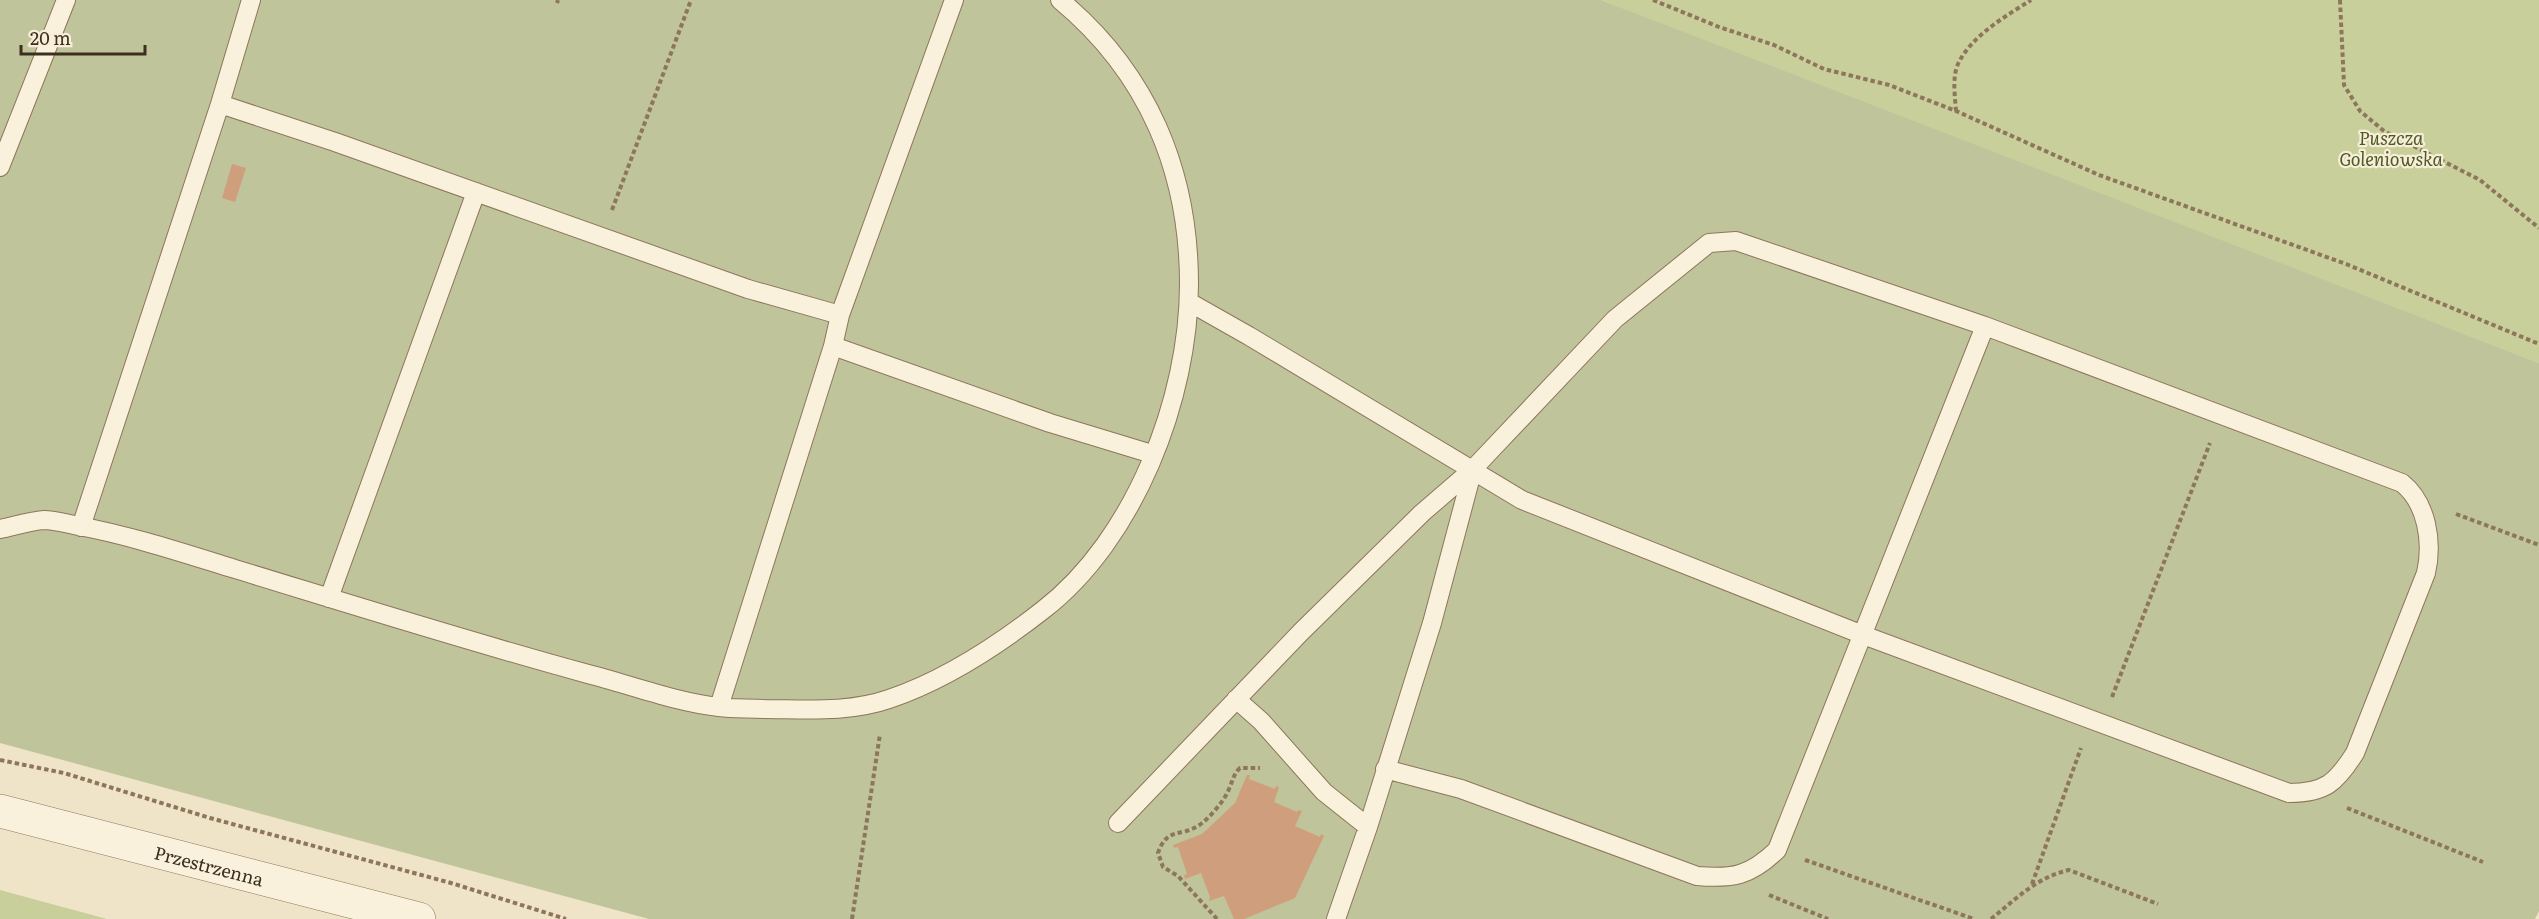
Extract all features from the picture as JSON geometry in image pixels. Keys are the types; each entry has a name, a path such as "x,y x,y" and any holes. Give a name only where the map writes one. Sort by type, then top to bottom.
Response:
{"street":[{"name":"Przestrzenna","path":"0,811 419,919"}],"lane":[{"path":"0,167 66,0"},
{"path":"81,527 220,104 251,0"},
{"path":"719,708 834,346 840,315 954,0"},
{"path":"0,529 45,520 122,534 508,652 719,708 827,710 886,701 954,671 1015,632 1063,595 1098,554 1130,508 1152,454 1180,373 1188,333 1189,259 1184,214 1171,163 1153,114 1122,62 1083,19 1060,0"},
{"path":"220,104 748,289 840,315"},
{"path":"329,598 476,192"},
{"path":"1118,823 1236,699 1422,513 1473,469 1616,320 1709,243 1736,241 1985,326 2402,483 2416,499 2424,516 2430,557 2421,588 2355,753 2343,772 2328,787 2310,793 2289,793 1863,635 1522,500 1473,469 1189,302"},
{"path":"1385,768 1461,789 1697,876 1726,879 1745,874 1765,861 1777,850 1985,326"},
{"path":"834,346 1050,423 1152,454"},
{"path":"1336,919 1368,827 1432,623 1473,469"},
{"path":"1236,699 1261,721 1324,792 1368,827"}],"path":[{"path":"602,237 691,0"},
{"path":"1653,0 1719,27 1774,45 1824,69 1889,86 1956,111 2099,176 2346,264 2539,344"},
{"path":"1956,111 1954,92 1957,65 1977,41 2031,0"},
{"path":"2340,0 2344,85 2360,111 2384,131 2480,180 2539,228"},
{"path":"2102,723 2221,415"},
{"path":"2416,499 2539,544"},
{"path":"852,919 886,701"},
{"path":"2032,885 2081,751 2080,716"},
{"path":"0,760 64,773 210,818 451,883 566,919"},
{"path":"1217,919 1178,876 1163,867 1158,854 1162,841 1170,835 1198,826 1229,790 1233,775 1240,768 1262,768 1269,773"},
{"path":"2310,793 2483,862"},
{"path":"1777,850 1974,919"},
{"path":"1991,919 2032,885 2054,873 2069,870 2158,904"},
{"path":"1726,879 1828,919"}],"green space":[{"path":"0,0 1601,0 2539,363 2539,911 2535,919 649,919 0,743"},
{"name":"Puszcza Goleniowska","path":"1601,0 2539,0 2539,363 1730,51"},
{"path":"0,890 107,919 0,919"}],"building":[{"path":"232,164 246,168 235,202 222,198"},
{"path":"1247,775 1250,775 1249,779 1275,789 1276,786 1279,787 1274,802 1297,812 1302,811 1295,826 1320,837 1321,834 1324,836 1295,898 1244,919 1234,919 1224,896 1209,901 1210,897 1201,873 1185,879 1184,875 1187,874 1178,847 1174,848 1173,845 1202,834 1235,803"}]}
